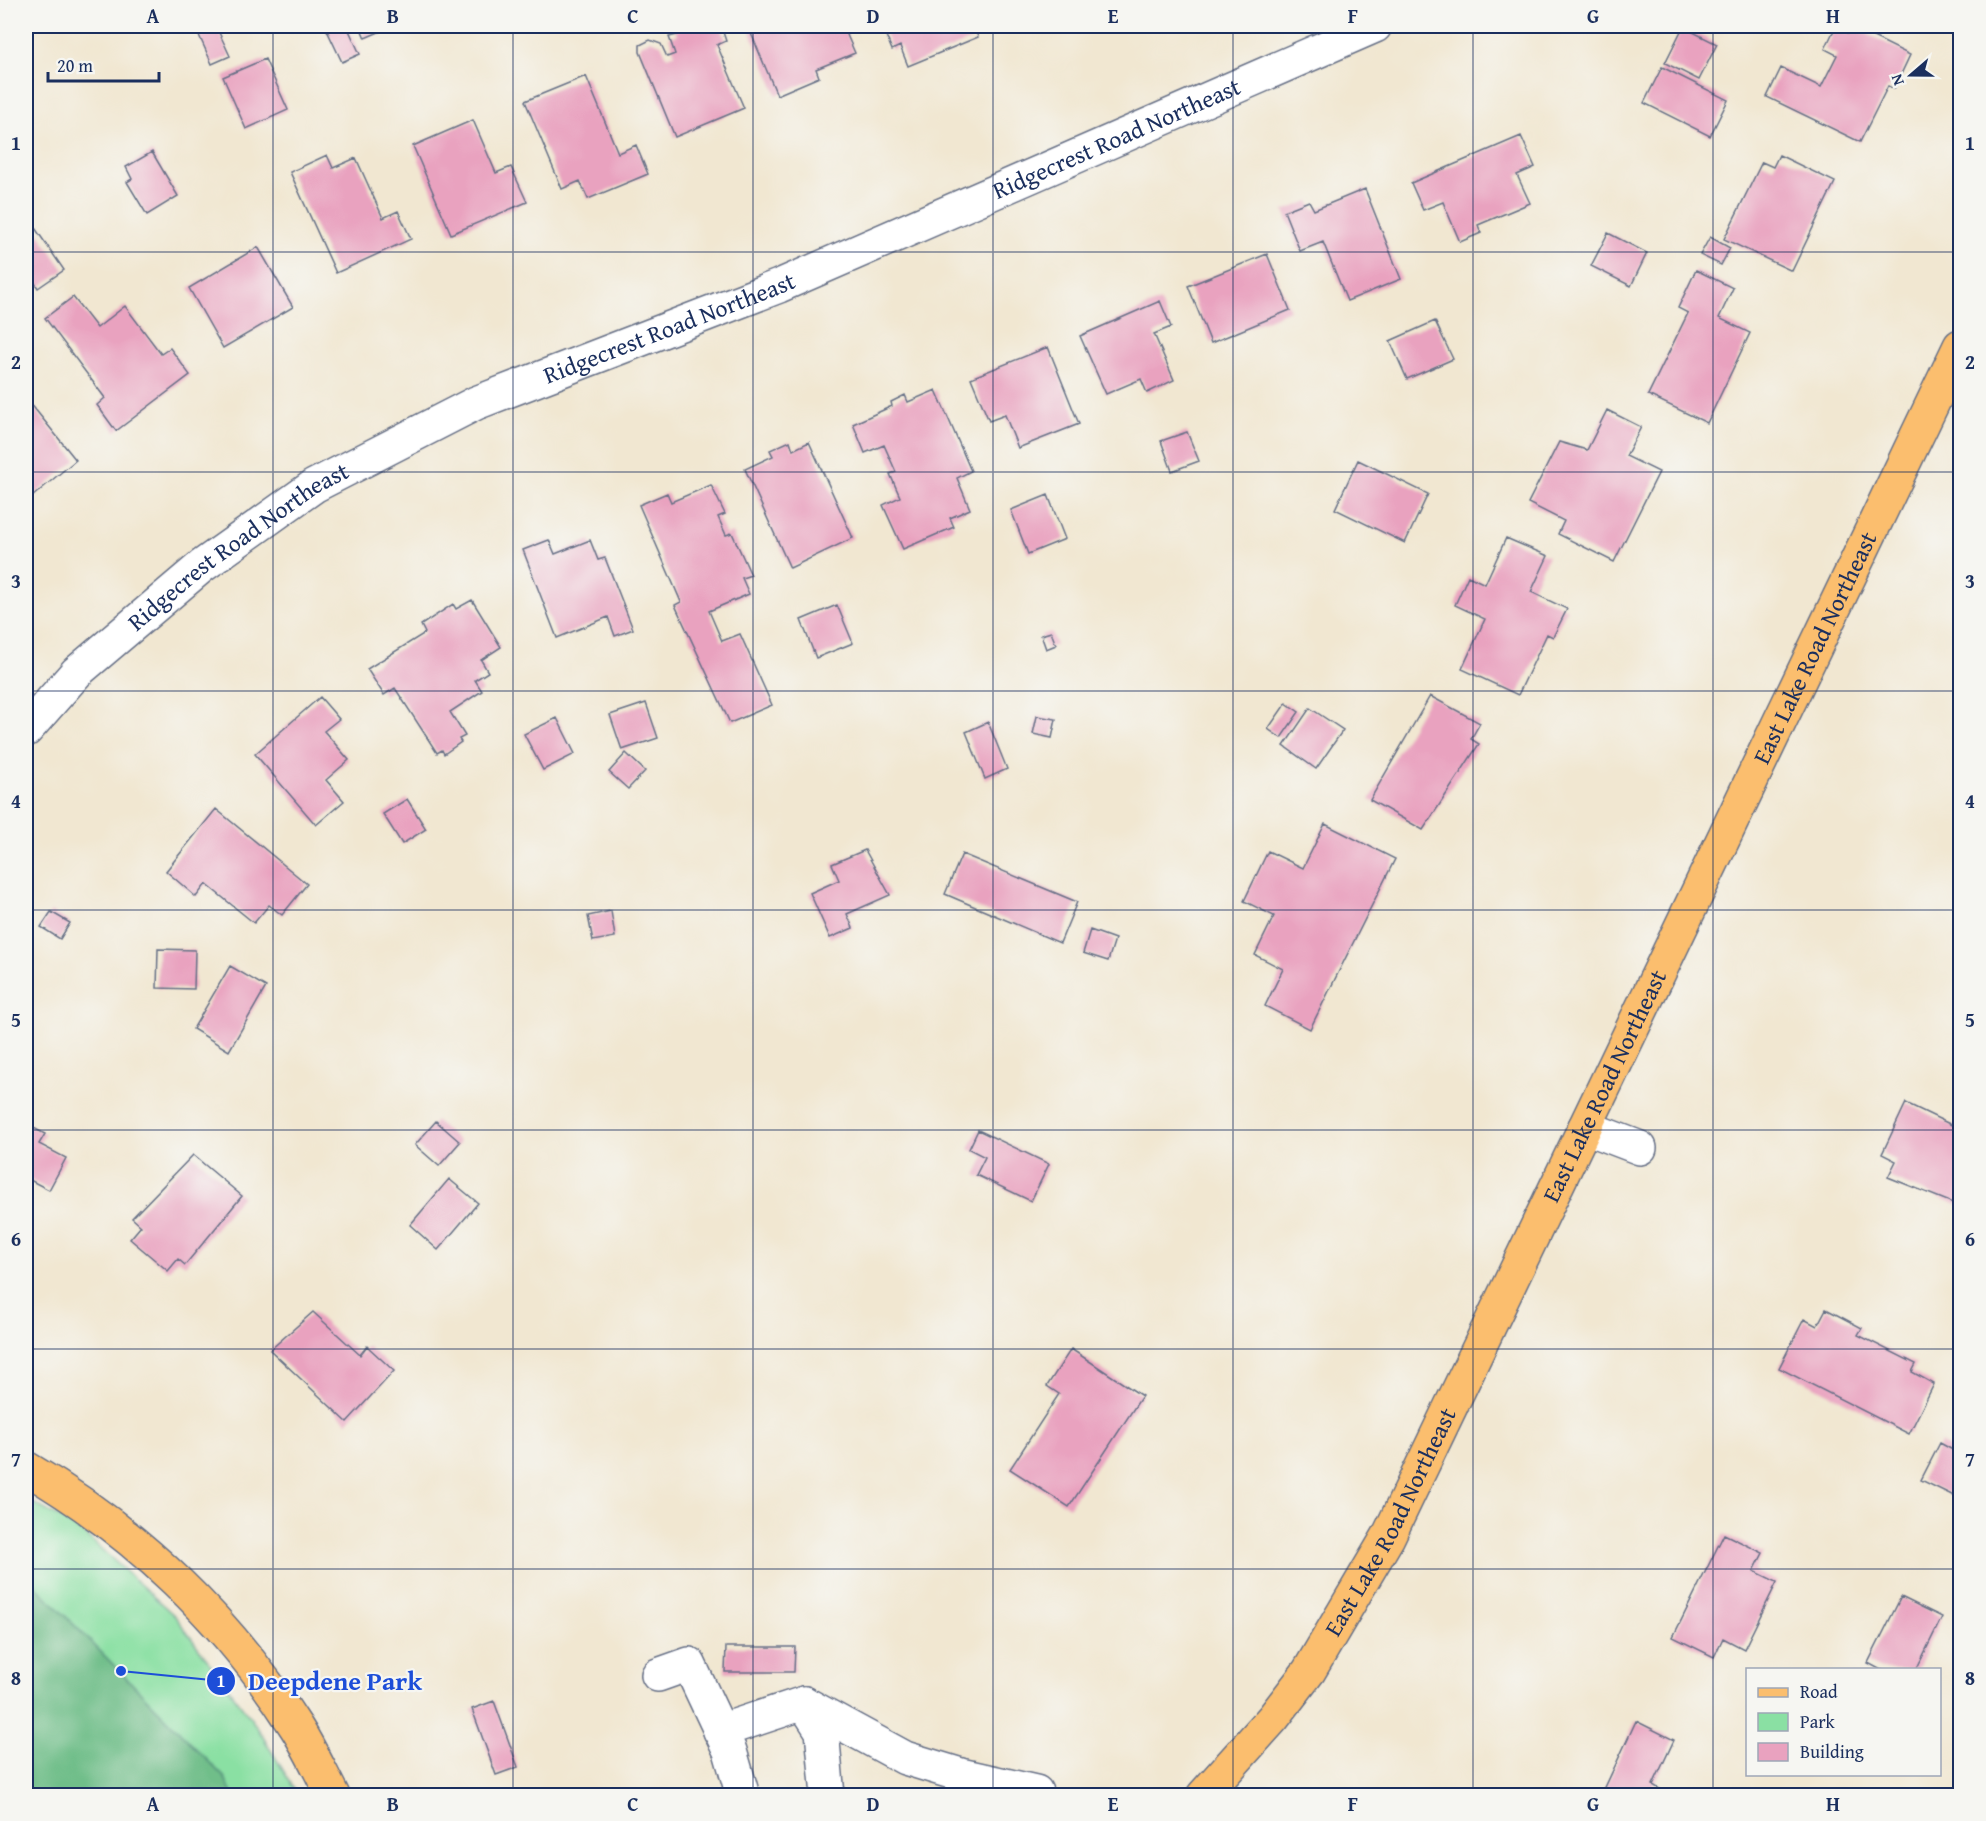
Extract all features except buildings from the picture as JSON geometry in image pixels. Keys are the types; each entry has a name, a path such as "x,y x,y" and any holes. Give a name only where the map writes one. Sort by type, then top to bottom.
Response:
{"main road":[{"name":"East Lake Road Northeast","path":"1203,1796 1273,1718 1309,1671 1388,1537 1960,346"},
{"path":"26,1468 69,1493 124,1533 172,1575 252,1664 297,1728 333,1796"}],"street":[{"name":"Ridgecrest Road Northeast","path":"26,730 76,672 202,566 324,481 476,403 779,286 1376,26"},
{"path":"1585,1127 1640,1148"},
{"path":"658,1675 689,1664 730,1751 743,1796"},
{"path":"720,1731 804,1703 905,1758 1036,1794"},
{"path":"804,1703 822,1731 828,1796"}],"green space":[{"path":"26,1499 78,1528 175,1616 257,1727 298,1795 26,1795"},
{"path":"26,1576 225,1778 233,1795 26,1795"}],"place":[{"name":"Deepdene Park","path":"121,1671"}]}
